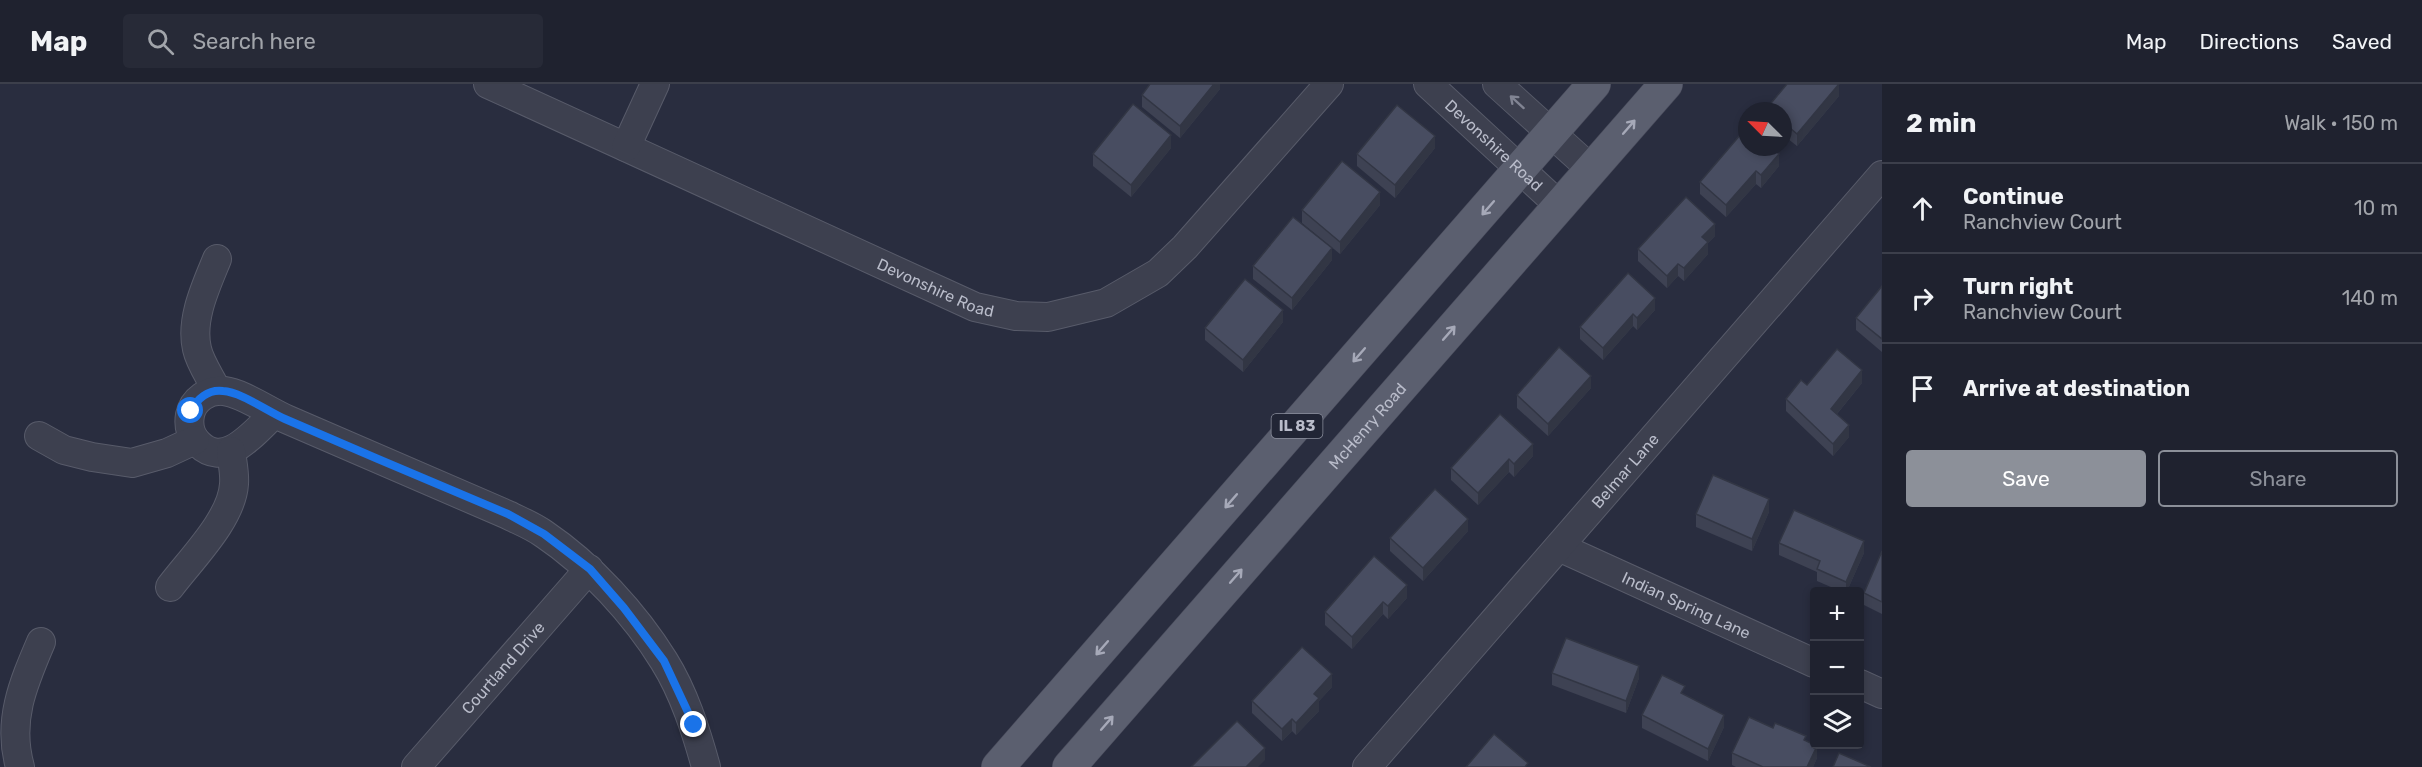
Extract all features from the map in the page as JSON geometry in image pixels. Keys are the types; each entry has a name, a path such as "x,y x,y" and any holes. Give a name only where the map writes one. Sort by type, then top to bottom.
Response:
{"main road":[{"name":"IL 83","path":"998,767 1594,84"},
{"name":"McHenry Road","path":"1069,767 1666,84"}],"street":[{"name":"Devonshire Road","path":"488,84 975,307 1016,316 1048,317 1106,303 1158,273 1185,247 1329,84"},
{"path":"626,147 654,84"},
{"name":"Devonshire Road","path":"1428,84 1560,206"},
{"path":"1497,84 1592,170"},
{"name":"Belmar Lane","path":"1368,767 1882,175"},
{"path":"217,259 204,293 195,338 197,351 217,391"},
{"path":"274,414 240,446 231,451 211,451 195,440 189,421 196,402 204,395 217,391 235,394 274,414 508,514 544,534 590,569 624,608 664,661 694,725 706,767"},
{"path":"39,436 64,450 132,463 167,453 195,440"},
{"path":"170,587 224,517 234,484 231,451"},
{"name":"Indian Spring Lane","path":"1559,547 1810,661"},
{"name":"Courtland Drive","path":"416,767 590,569"},
{"path":"20,767 15,750 14,724 27,675 41,642"},
{"path":"1864,686 1882,694"}],"building":[{"path":"1150,84 1214,84 1180,126 1142,95"},
{"path":"1787,84 1839,84 1797,134 1792,130 1792,102 1772,102"},
{"path":"1133,104 1171,135 1131,185 1093,154"},
{"path":"1397,105 1435,136 1395,185 1357,154"},
{"path":"1738,138 1738,156 1777,156 1761,175 1756,171 1726,205 1700,182"},
{"path":"1342,161 1380,192 1340,242 1302,210"},
{"path":"1686,197 1715,224 1702,237 1708,242 1684,268 1678,264 1667,276 1638,249"},
{"path":"1293,217 1332,248 1292,298 1253,266"},
{"path":"1628,273 1655,298 1637,318 1633,314 1603,348 1580,327"},
{"path":"1245,279 1283,310 1243,360 1205,328"},
{"path":"1882,286 1882,339 1856,318"},
{"path":"1559,347 1591,376 1548,424 1517,395"},
{"path":"1837,349 1862,370 1831,409 1849,425 1833,444 1786,399 1801,380 1807,385"},
{"path":"1500,414 1533,444 1514,464 1509,459 1478,493 1451,468"},
{"path":"1713,475 1769,499 1752,539 1696,514"},
{"path":"1435,489 1468,519 1423,568 1390,538"},
{"path":"1794,510 1864,541 1846,582 1817,569 1820,561 1779,543"},
{"path":"1882,551 1882,602 1864,593"},
{"path":"1374,556 1407,585 1388,606 1383,602 1352,637 1325,612"},
{"path":"1566,638 1639,666 1626,701 1552,673"},
{"path":"1302,647 1332,674 1314,694 1319,698 1296,723 1292,719 1282,729 1252,701"},
{"path":"1662,675 1685,686 1681,693 1724,715 1708,749 1642,715"},
{"path":"1749,717 1773,728 1775,723 1806,736 1804,740 1810,743 1810,749 1816,749 1807,767 1763,767 1732,753"},
{"path":"1237,721 1265,748 1246,767 1191,767"},
{"path":"1494,734 1528,763 1525,767 1466,767"},
{"path":"1839,753 1871,767 1833,767"}],"route":[{"path":"191,411 204,395 224,390 274,414 508,514 544,534 590,569 624,608 664,661 694,725"}]}
